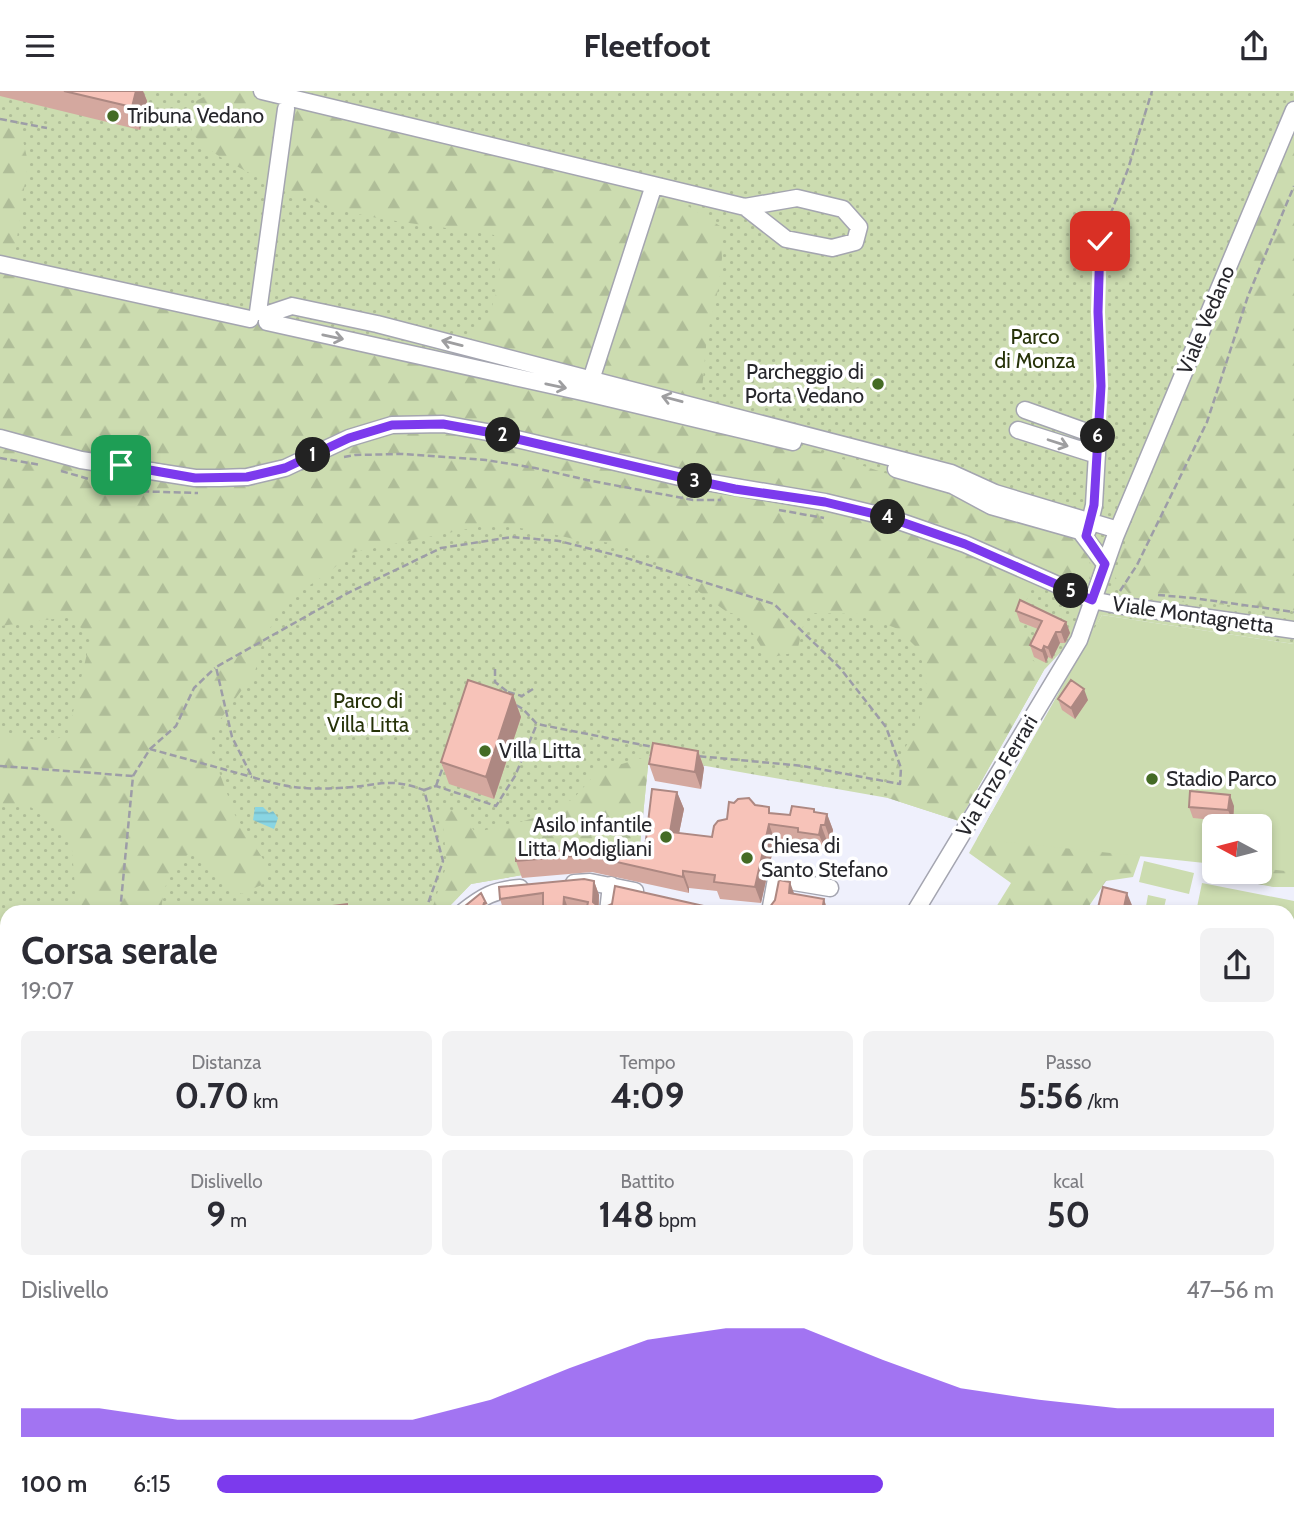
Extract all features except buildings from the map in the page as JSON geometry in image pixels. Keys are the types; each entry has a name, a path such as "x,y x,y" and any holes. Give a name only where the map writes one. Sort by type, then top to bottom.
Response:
{"street":[{"path":"262,91 745,207 797,198 843,209 859,227 855,242 832,248 786,239 745,207"},
{"path":"260,317 286,109"},
{"name":"Viale Vedano","path":"1092,600 1118,530 1294,110"},
{"path":"589,385 653,185"},
{"path":"0,264 260,317 292,306 377,324 589,385 951,473 1088,529 1118,530"},
{"path":"1025,410 1098,436 1094,505 1088,529 1105,564"},
{"name":"Viale Montagnetta","path":"0,438 81,460 195,478 220,478 247,477 285,468 349,438 392,425 443,424 735,489 825,502 887,517 965,544 1092,600 1294,630"},
{"path":"1018,430 1097,455"},
{"name":"Via Enzo Ferrari","path":"919,905 1079,640 1092,600"},
{"path":"771,905 776,879 830,888"},
{"path":"471,905 481,897 501,890 590,882 652,895"},
{"path":"609,905 611,885"}],"path":[{"path":"1098,436 1101,386 1098,312 1100,241 1128,169 1152,91"},
{"path":"0,119 47,128"},
{"path":"1114,600 1137,565 1207,422 1248,296 1294,186"},
{"path":"355,454 402,454 486,460 693,501 732,500"},
{"path":"775,509 828,518"},
{"path":"121,905 133,776 150,748 176,726 194,688 216,667 346,594 441,548 512,537 559,541 624,557 774,604 840,669 886,727 901,768 900,784 803,766 691,755"},
{"path":"1157,595 1294,612"},
{"path":"216,667 232,737 252,777"},
{"path":"495,669 495,682 508,692 522,696 533,688"},
{"path":"505,701 508,692"},
{"path":"513,703 523,709 537,725 656,748"},
{"path":"150,748 287,788 340,788 391,781 424,790 436,786 496,806 515,776 537,725"},
{"path":"436,786 448,754"},
{"path":"0,766 133,776"},
{"path":"424,790 443,861 427,905"}],"green space":[{"name":"Parco di Monza","path":"0,91 1294,91 1294,644 1102,615 1088,642 1075,637 1044,670 959,821 888,798 649,756 639,855 471,884 451,905 0,905"},
{"path":"215,91 262,91 654,185 720,226 722,258 718,290 707,336 700,412 1070,534 1085,549 1092,570 1086,587 1079,588 1030,572 1027,599 1018,623 1033,643 1029,657 1044,670 959,821 888,798 899,757 917,729 927,688 920,651 898,629 860,614 806,613 797,652 768,658 742,616 727,612 647,554 614,543 578,540 492,524 350,553 331,571 295,595 276,617 262,644 255,672 214,728 209,744 235,815 270,870 262,885 242,894 227,885 191,852 177,865 169,878 162,905 76,905 72,850 64,829 26,804 0,807 0,734 51,742 68,733 91,637 69,617 0,626 0,113 21,132 28,162 14,259 450,355 465,345 477,332 493,303 498,286 498,252 494,235 365,216 275,186 202,144 191,132 196,101"},
{"path":"1294,134 1294,610 1133,598 1114,576 1134,517"},
{"name":"Stadio Parco","path":"1102,615 1294,644 1294,872 1272,869 1272,814 1202,814 1202,863 977,839"},
{"path":"1037,732 1145,843 1133,877 1106,881 1090,905 997,905 1011,883 969,853"},
{"path":"649,756 639,855 471,884 451,905 433,905 447,864 441,808 461,812 475,832 507,826 540,816 573,799 598,771"},
{"path":"1294,817 1294,887 1258,884 1272,884 1272,823"},
{"path":"1144,861 1194,873 1189,894 1139,882"},
{"path":"1202,883 1294,901 1294,905 1197,905"},
{"path":"1148,895 1166,899 1165,905 1146,905"}],"water":[{"path":"255,807 263,807 269,813 273,811 278,818 274,829 253,820"}],"place":[{"name":"Tribuna Vedano","path":"113,116"},
{"name":"Parcheggio di Porta Vedano","path":"878,384"},
{"name":"Villa Litta","path":"485,751"},
{"name":"Stadio Parco","path":"1152,779"},
{"name":"Asilo infantile Litta Modigliani","path":"666,837"},
{"name":"Chiesa di Santo Stefano","path":"747,858"}],"route":[{"path":"121,465 195,478 247,477 285,468 349,438 392,425 443,424 735,489 825,502 887,517 965,544 1092,600 1105,564 1086,536 1094,505 1101,386 1098,312 1100,241"}],"park label":[{"name":"Parco di Villa Litta","path":"368,713"}]}
